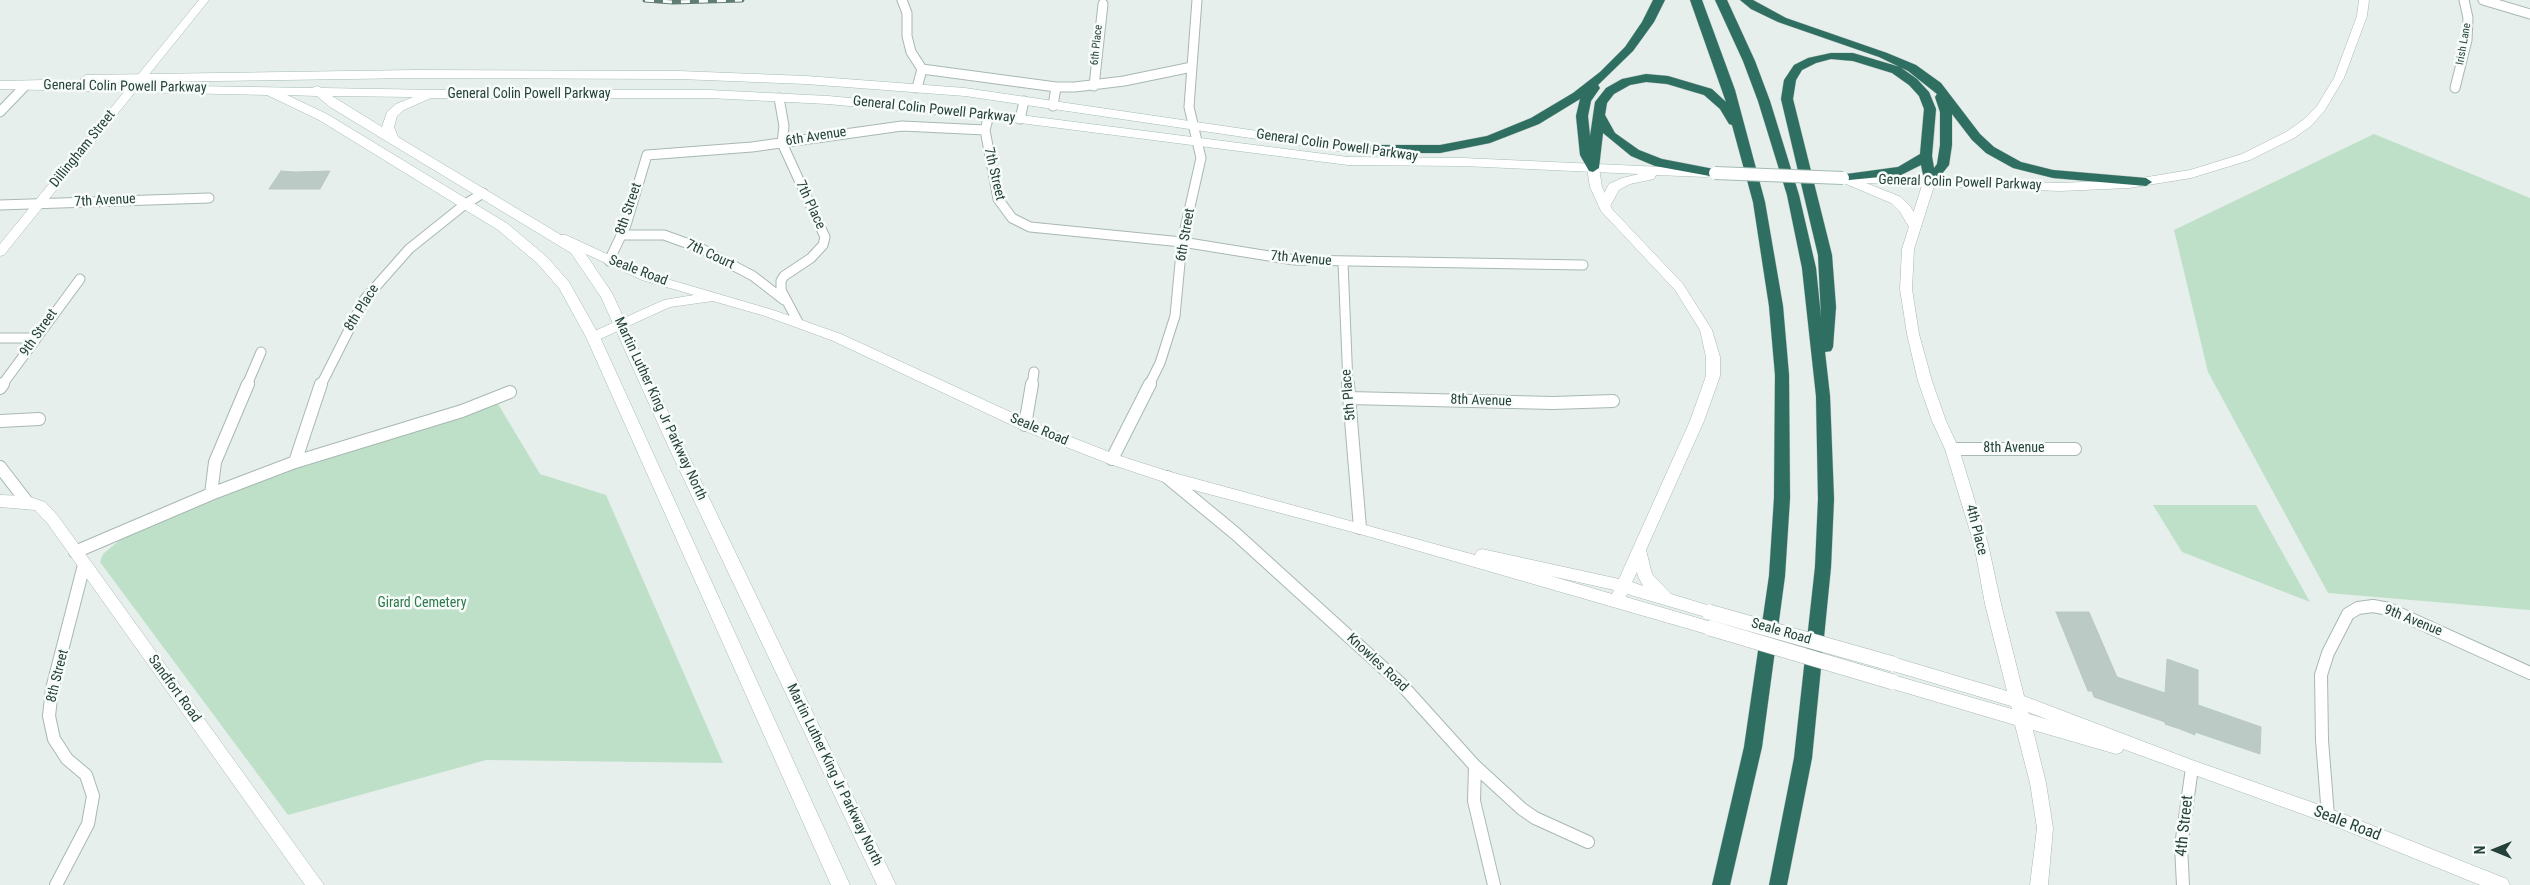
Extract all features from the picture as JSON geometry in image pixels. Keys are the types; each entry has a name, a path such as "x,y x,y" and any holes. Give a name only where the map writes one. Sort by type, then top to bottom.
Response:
{"highway":[{"path":"1352,149 1440,149 1490,139 1535,121 1577,96 1604,75 1629,50 1648,22 1658,0"},
{"path":"1696,0 1729,90 1759,202 1776,306 1782,375 1782,498 1777,576 1753,747 1721,885"},
{"path":"1721,0 1761,93 1793,195 1809,268 1823,396 1826,500 1823,567 1803,758 1778,885"},
{"path":"1746,0 1755,7 1782,20 1883,55 1912,68 1937,86 1976,137 2002,158 2017,165 2054,174 2146,182"},
{"path":"1823,396 1829,307 1825,255 1787,99 1790,80 1798,68 1812,60 1831,56 1853,57 1875,62 1896,70 1913,82 1925,95 1930,109 1926,156 1928,182"},
{"path":"1593,168 1586,155 1582,116 1585,100 1604,75"},
{"path":"1593,168 1601,102 1610,91 1626,82 1646,78 1668,80 1708,92 1725,107 1743,139"},
{"path":"1928,182 1943,166 1946,145 1946,112 1937,86"},
{"path":"1599,115 1610,134 1635,153 1659,163 1715,173"},
{"path":"1843,178 1901,171 1926,156"}],"main road":[{"name":"General Colin Powell Parkway","path":"30,85 80,79 278,74 716,76 918,88 1024,101 1352,149 1463,162"},
{"name":"Martin Luther King Jr Parkway North","path":"278,74 314,90 334,104 576,250 607,296 887,885"},
{"path":"323,117 312,104 314,90 371,75"},
{"path":"0,85 30,85"},
{"name":"General Colin Powell Parkway","path":"30,85 131,89 314,90 438,94 709,94 895,105 989,115 1348,161 1463,162 1928,182"},
{"path":"266,90 323,117 503,228 542,260 573,299 593,337 613,385 841,885"},
{"path":"381,153 395,140 388,127 391,115 400,106 417,99 438,94"},
{"path":"1604,205 1610,191 1620,184 1677,172"},
{"path":"1843,178 1896,200 1906,208 1914,224"}],"street":[{"name":"Dillingham Street","path":"0,252 204,0"},
{"path":"902,0 907,13 907,36 911,52 922,69 918,88"},
{"name":"6th Street","path":"1112,459 1143,401 1167,344 1175,316 1182,242 1201,158 1199,143 1192,126 1188,107 1197,0"},
{"name":"General Colin Powell Parkway","path":"1928,182 2069,187 2146,182 2191,174 2246,157 2269,147 2307,123 2321,108 2339,78 2362,16 2364,0"},
{"name":"Irish Lane","path":"2455,88 2467,40 2468,18 2464,0"},
{"path":"2484,0 2530,14"},
{"name":"6th Place","path":"1094,86 1103,4"},
{"path":"922,69 1056,87 1094,86 1192,67"},
{"path":"0,112 30,85"},
{"path":"1053,106 1056,87"},
{"name":"7th Place","path":"779,98 784,126 782,143 820,222 824,237 823,245 811,258 784,276 781,281 781,290 798,322"},
{"path":"1020,119 1024,101"},
{"name":"7th Street","path":"989,115 985,130 998,199 1006,212 1022,224"},
{"name":"6th Avenue","path":"647,155 782,143 834,134 902,126 985,130"},
{"name":"8th Street","path":"609,261 621,235 647,155"},
{"path":"1593,168 1596,187 1604,205 1641,248 1679,287 1706,330 1713,357 1713,376 1697,421 1616,602"},
{"name":"4th Place","path":"1928,182 1908,249 1906,289 1913,334 1928,389 1939,421 1952,449 1981,544 1993,604 2024,722 2044,813 2043,858 2039,885"},
{"name":"8th Place","path":"295,462 313,405 325,375 364,300 409,249 464,205 483,193"},
{"name":"7th Avenue","path":"0,205 210,198"},
{"name":"7th Avenue","path":"1022,224 1064,232 1182,242 1294,260 1583,265"},
{"name":"Seale Road","path":"550,233 646,277 798,322 877,354 1026,425 1112,459 1168,477 1360,528 1710,628 2024,722 2192,768"},
{"name":"7th Court","path":"621,235 664,235 700,248 753,276 788,303"},
{"name":"5th Place","path":"1343,262 1349,398 1360,528"},
{"name":"9th Street","path":"0,388 80,279"},
{"name":"Seale Road","path":"593,337 668,302 706,298 730,301"},
{"path":"0,338 36,338"},
{"path":"211,494 215,462 262,352"},
{"path":"1026,425 1034,372"},
{"path":"80,559 211,494 295,462 462,411 510,392"},
{"name":"8th Avenue","path":"1349,398 1534,403 1613,401"},
{"path":"0,421 39,419"},
{"name":"8th Avenue","path":"1952,449 2075,449"},
{"path":"0,467 27,502"},
{"name":"Knowles Road","path":"1168,477 1236,534 1401,684 1476,766 1522,808 1535,818 1588,842"},
{"path":"0,502 27,502"},
{"name":"Sandfort Road","path":"27,502 40,506 53,520 315,885"},
{"name":"Seale Road","path":"1360,528 1623,586 2018,701 2192,768 2328,816 2502,885"},
{"path":"1639,550 1642,567 1649,582 1669,600"},
{"name":"8th Street","path":"56,885 88,824 93,796 86,775 67,758 54,738 48,716 52,689 64,649 80,559"},
{"name":"9th Avenue","path":"2328,816 2322,740 2322,675 2328,653 2348,614 2358,608 2373,606 2389,609 2530,673"},
{"path":"1476,766 1474,801 1494,885"},
{"name":"4th Street","path":"2183,885 2180,846 2192,768"}],"green space":[{"path":"2374,134 2530,198 2530,610 2328,593 2208,372 2174,230"},
{"name":"Girard Cemetery","path":"498,404 540,474 606,495 723,763 486,760 288,815 100,562 103,554 120,540 218,497 329,456"},
{"path":"2153,505 2256,505 2310,602 2182,552"}],"building":[{"path":"281,171 330,171 320,189 269,189"},
{"path":"2056,612 2089,612 2117,677 2165,693 2167,659 2198,670 2198,705 2261,727 2260,754 2195,732 2195,735 2165,724 2165,722 2094,697 2092,691 2088,691"}],"railway":[{"path":"645,0 673,2 742,0"}]}
